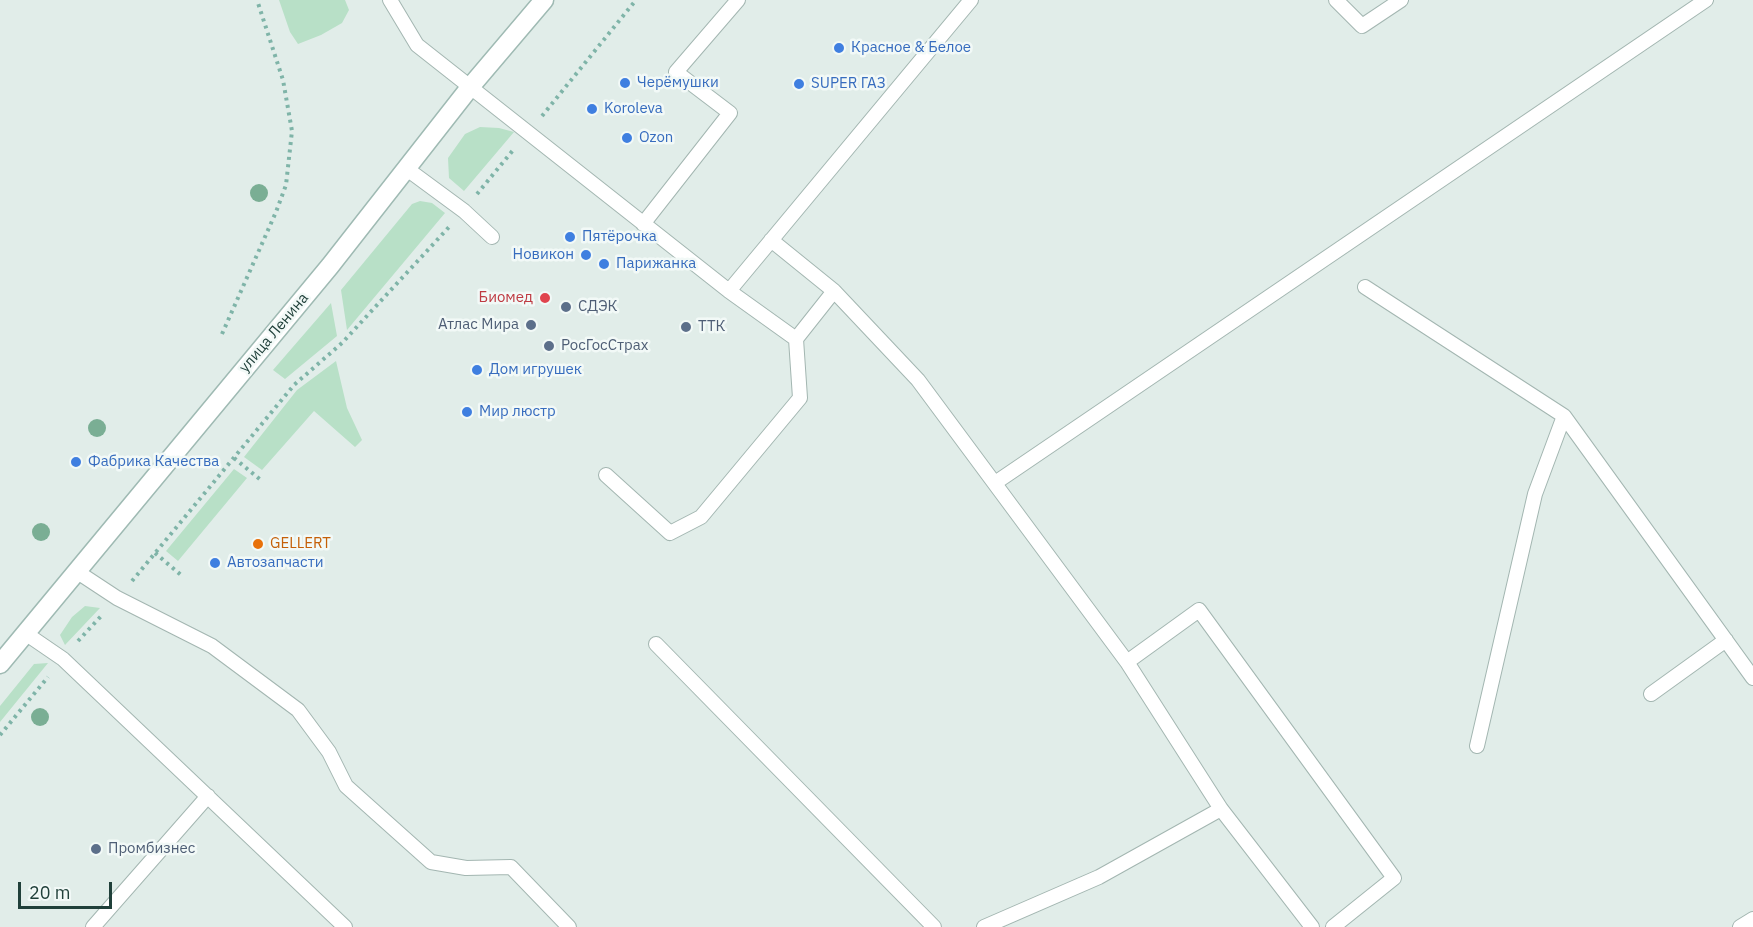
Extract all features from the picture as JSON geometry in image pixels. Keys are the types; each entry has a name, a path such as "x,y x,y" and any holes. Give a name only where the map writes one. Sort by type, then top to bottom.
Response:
{"street":[{"name":"улица Ленина","path":"0,664 330,266 471,86 544,0"}],"lane":[{"path":"390,0 417,45 729,291 796,339"},
{"path":"643,224 730,113 676,72 738,0"},
{"path":"729,291 971,0"},
{"path":"1336,0 1362,26 1401,0"},
{"path":"995,483 1706,0"},
{"path":"407,169 464,210 492,237"},
{"path":"771,240 834,291 918,380 1127,662 1221,808 1312,927"},
{"path":"1365,287 1564,416 1753,678"},
{"path":"606,475 670,533 700,517 800,398 796,339 834,291"},
{"path":"1478,746 1535,494 1564,416"},
{"path":"76,571 117,598 212,646 298,710 329,752 346,786 431,862 466,868 511,867 569,927"},
{"path":"1127,662 1199,610 1394,878 1333,927"},
{"path":"25,633 63,659 345,927"},
{"path":"1651,694 1726,640"},
{"path":"656,644 934,927"},
{"path":"93,927 208,796"},
{"path":"984,927 1100,877 1221,808"},
{"path":"1740,927 1753,919"}],"path":[{"path":"222,334 286,186 292,131 283,80 256,0"},
{"path":"0,735 294,385 342,344 464,210 636,0"},
{"path":"234,458 262,482"},
{"path":"155,553 181,575"}],"green space":[{"path":"279,0 345,0 349,10 342,23 298,44 290,32"},
{"path":"480,127 514,132 464,191 449,178 448,158 465,134"},
{"path":"420,201 432,203 445,213 347,330 341,290 412,204"},
{"path":"331,303 337,336 285,379 273,370"},
{"path":"336,361 347,408 362,440 355,447 314,411 262,470 244,457 297,390"},
{"path":"234,469 247,478 178,561 166,551"},
{"path":"85,606 100,608 65,645 60,635 72,617"},
{"path":"48,663 0,722 0,706 34,664"}],"place":[{"name":"Красное & Белое","path":"839,48"},
{"name":"Черёмушки","path":"625,83"},
{"name":"SUPER ГАЗ","path":"799,84"},
{"name":"Koroleva","path":"592,109"},
{"name":"Ozon","path":"627,138"},
{"name":"Пятёрочка","path":"570,237"},
{"name":"Новикон","path":"586,255"},
{"name":"Парижанка","path":"604,264"},
{"name":"Биомед","path":"545,298"},
{"name":"СДЭК","path":"566,307"},
{"name":"Атлас Мира","path":"531,325"},
{"name":"ТТК","path":"686,327"},
{"name":"РосГосСтрах","path":"549,346"},
{"name":"Дом игрушек","path":"477,370"},
{"name":"Мир люстр","path":"467,412"},
{"name":"Фабрика Качества","path":"76,462"},
{"name":"GELLERT","path":"258,544"},
{"name":"Автозапчасти","path":"215,563"},
{"name":"Промбизнес","path":"96,849"}]}
